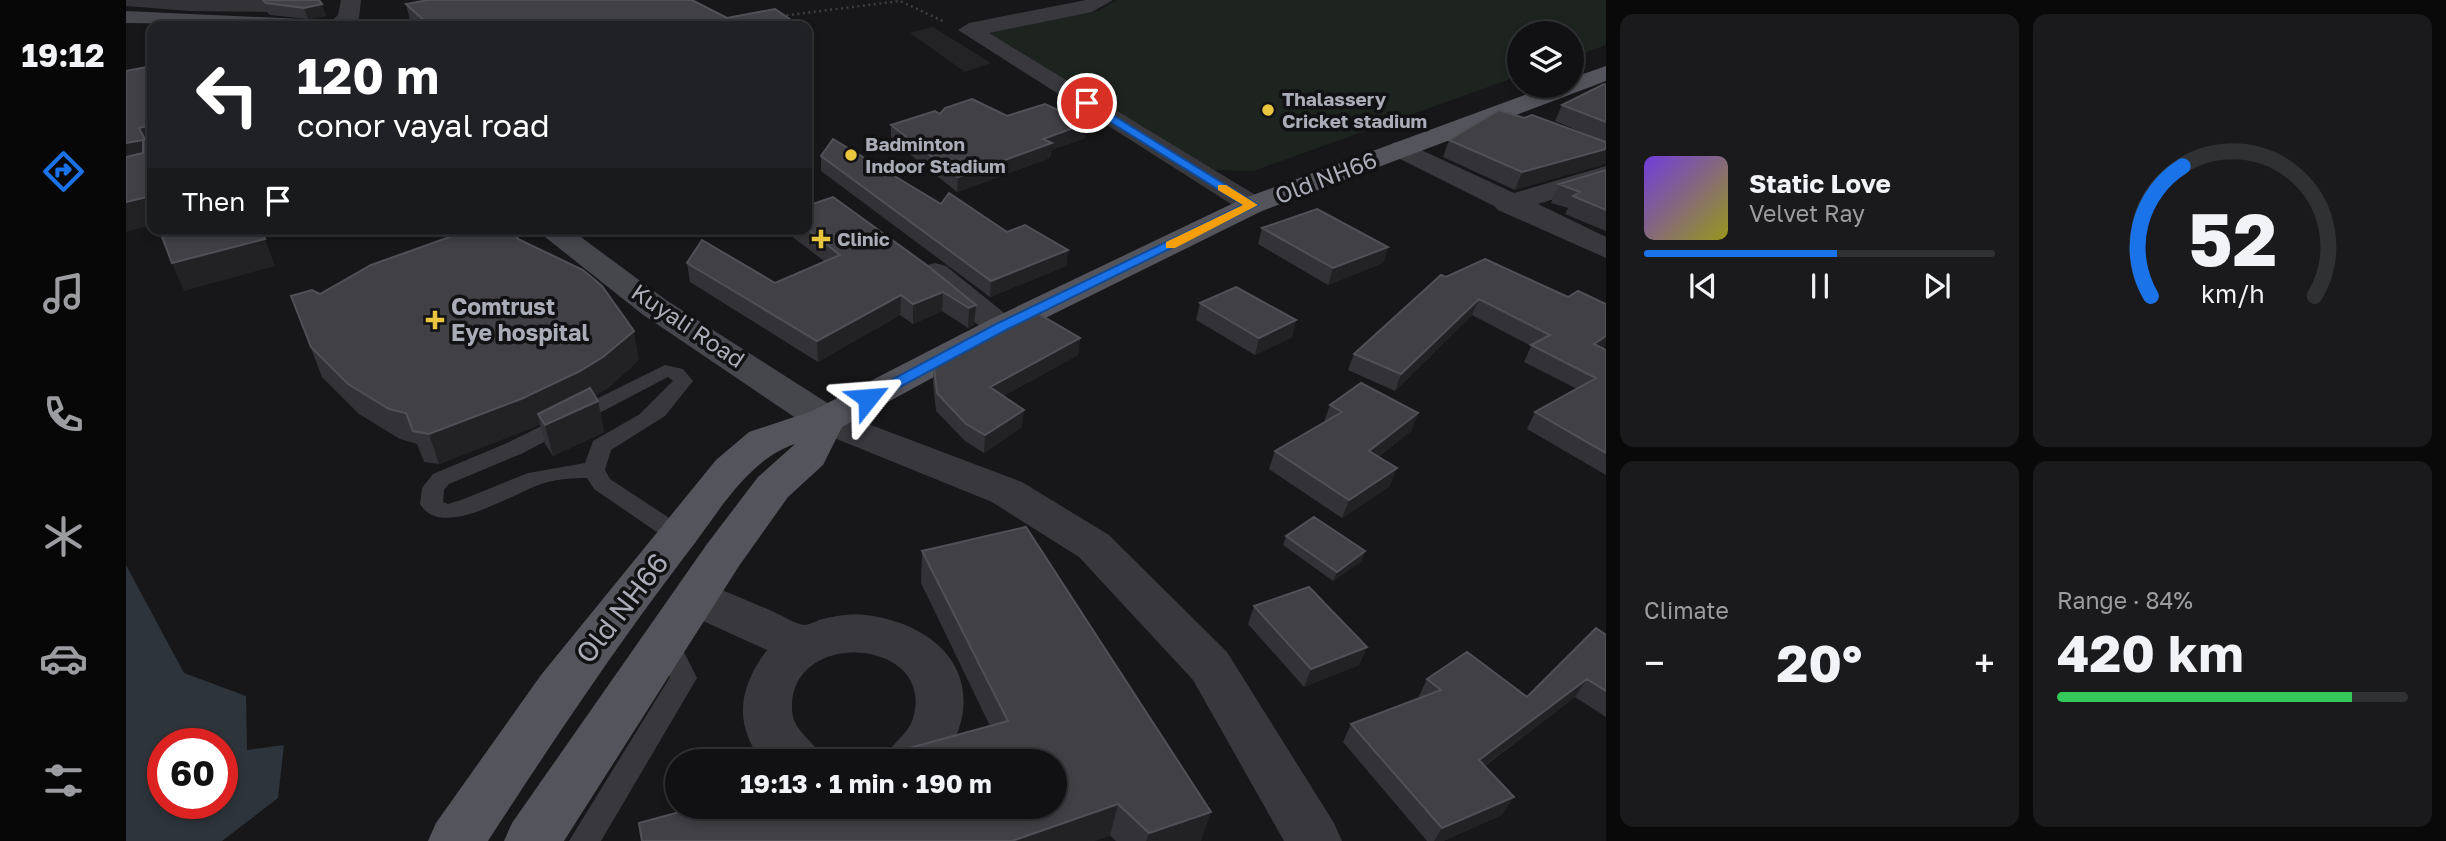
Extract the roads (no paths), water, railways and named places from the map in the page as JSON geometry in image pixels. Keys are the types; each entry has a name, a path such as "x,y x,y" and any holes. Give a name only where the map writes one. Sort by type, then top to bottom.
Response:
{"main road":[{"path":"126,17 204,21"},
{"name":"Old NH66","path":"1584,81 1606,73"},
{"name":"Old NH66","path":"456,841 559,689 730,470 763,441 827,420 1001,327 1252,205 1539,98"},
{"name":"Kuyali Road","path":"558,235 654,307 827,420"},
{"name":"Old NH66","path":"532,841 695,598 773,487 808,456 827,420"}],"street":[{"path":"345,21 348,19 351,0"},
{"path":"1103,0 1085,9 969,30 1252,205"},
{"path":"1502,112 1536,126"},
{"path":"1402,149 1508,204 1606,249"},
{"path":"1508,204 1602,159"},
{"path":"906,252 1001,327"},
{"path":"827,420 908,455 1007,492 1094,546 1210,666 1314,841"},
{"path":"695,598 803,645"},
{"path":"783,749 771,733 765,708 769,684 782,662 803,645 827,636 853,632 880,636 905,646 924,662 937,682 942,705 937,729 924,749"}],"lane":[{"path":"594,470 566,469 540,475 449,512 437,510 431,504 431,494 441,479 515,449 665,371 676,373 683,381 673,399 645,421 601,446 594,470 602,484 678,536"},
{"path":"584,841 684,678 666,641"}],"place":[{"name":"Thalassery Cricket stadium","path":"1268,110"},
{"name":"Badminton Indoor Stadium","path":"851,155"},
{"name":"Clinic","path":"821,239"},
{"name":"Comtrust Eye hospital","path":"435,320"}]}
